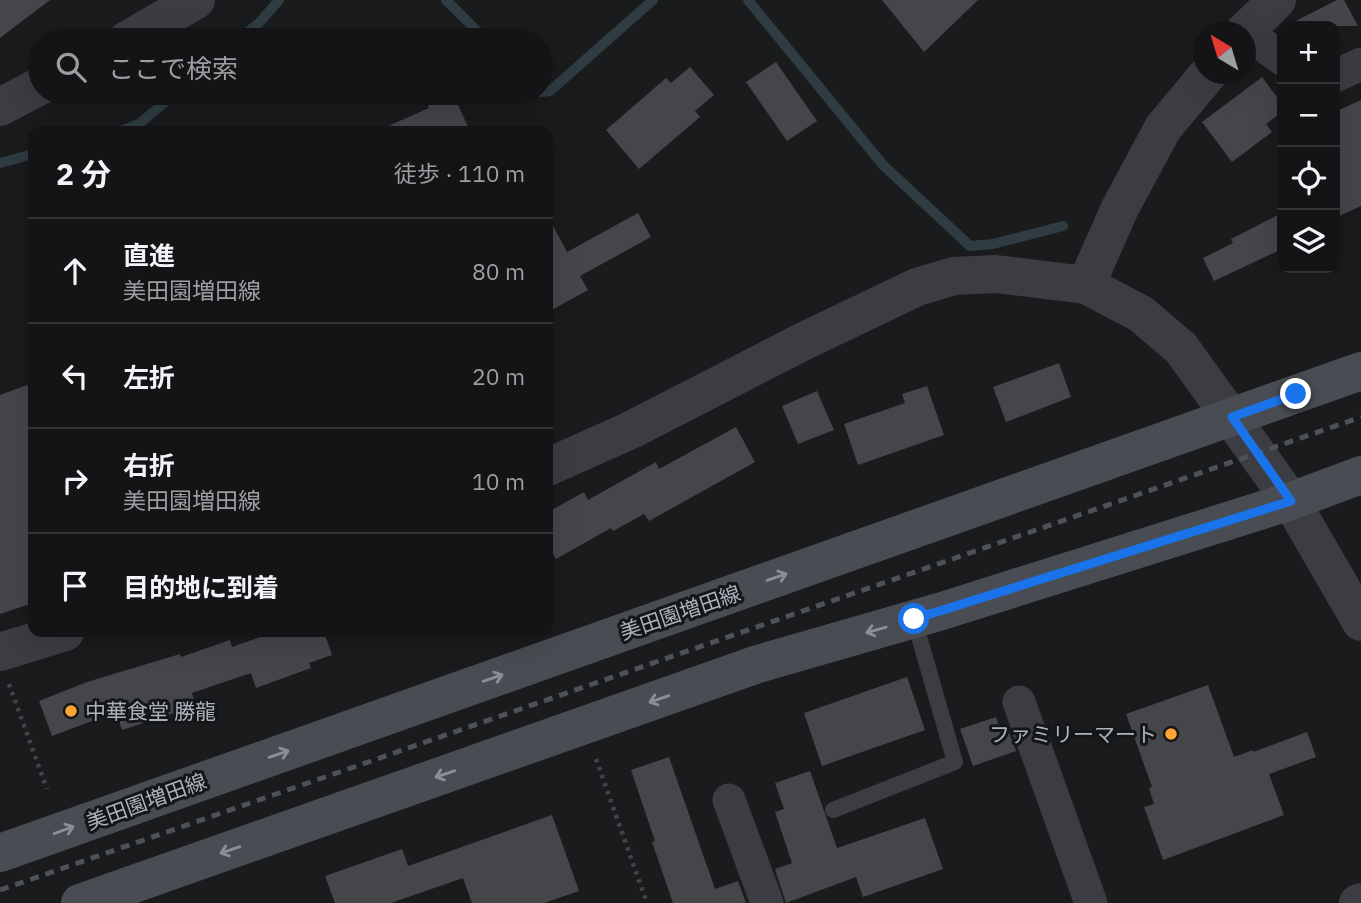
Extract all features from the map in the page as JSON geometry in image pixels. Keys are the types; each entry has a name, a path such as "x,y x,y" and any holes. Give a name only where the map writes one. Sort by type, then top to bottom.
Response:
{"main road":[{"name":"美田園増田線","path":"0,853 1361,371"},
{"path":"80,903 758,664 914,619 1291,501 1361,474"}],"street":[{"path":"1255,21 1277,0"},
{"path":"143,28 172,6"},
{"path":"1256,41 1277,55"},
{"path":"1340,74 1361,64"},
{"path":"1086,285 1120,208 1163,128 1200,84"},
{"path":"0,107 28,92"},
{"path":"553,465 631,430 802,342 917,287 954,276 996,274 1086,285 1141,314 1181,348 1291,501 1361,622"},
{"path":"2,663 55,637"},
{"path":"1019,702 1091,903"},
{"path":"729,800 767,903"}],"lane":[{"path":"833,810 955,762 914,619"}],"path":[{"path":"2,663 47,789"},
{"path":"594,754 648,903"}],"building":[{"path":"0,0 50,0 0,38"},
{"path":"882,0 978,0 924,52"},
{"path":"1337,0 1344,0 1358,26 1340,26 1340,21 1296,21"},
{"path":"776,62 817,121 787,141 746,82"},
{"path":"690,67 714,95 695,111 700,117 639,169 606,130 666,78 671,83"},
{"path":"1262,77 1277,97 1277,116 1266,124 1272,132 1232,162 1202,122"},
{"path":"1361,100 1361,206 1340,216 1340,147 1340,110"},
{"path":"428,105 458,105 468,126 388,126 429,108"},
{"path":"638,213 651,237 580,276 588,290 553,309 553,226 567,252"},
{"path":"1277,216 1277,251 1214,281 1203,258 1233,243 1231,239"},
{"path":"1059,363 1071,397 1006,422 993,387"},
{"path":"27,385 28,388 28,605 0,614 0,395"},
{"path":"927,386 944,435 858,465 844,424 905,403 902,394"},
{"path":"817,391 834,430 798,444 782,406"},
{"path":"736,427 755,462 649,521 644,514 613,531 611,528 556,559 553,553 553,509 584,492 588,500 656,462 659,469"},
{"path":"260,637 326,637 332,655 309,663 311,668 256,688 251,673 192,693 196,706 122,730 116,712 52,736 39,701 87,682 180,654 181,657 230,640 232,647"},
{"path":"907,677 925,730 822,766 804,713"},
{"path":"1208,685 1234,757 1307,732 1316,757 1269,774 1284,815 1163,860 1144,807 1154,804 1149,788 1152,787 1126,714"},
{"path":"996,717 1000,729 1007,727 1016,751 973,766 960,729"},
{"path":"669,757 715,889 738,881 746,903 673,903 631,770"},
{"path":"810,771 837,848 925,818 943,869 863,897 856,877 786,903 775,869 792,863 775,812 784,809 775,783"},
{"path":"552,815 579,891 544,903 472,903 463,878 391,903 335,903 325,876 402,849 408,866"}],"waterway":[{"path":"253,28 279,0"},
{"path":"446,0 474,28"},
{"path":"553,88 653,0"},
{"path":"748,0 883,165 970,246 993,244 1063,226"},
{"path":"134,126 162,105"},
{"path":"0,163 28,155"}],"railway":[{"path":"0,890 1361,417"}],"place":[{"name":"中華食堂 勝龍","path":"71,711"},
{"name":"ファミリーマート","path":"1171,734"}],"route":[{"path":"914,619 1291,501 1232,417 1296,394"}]}
